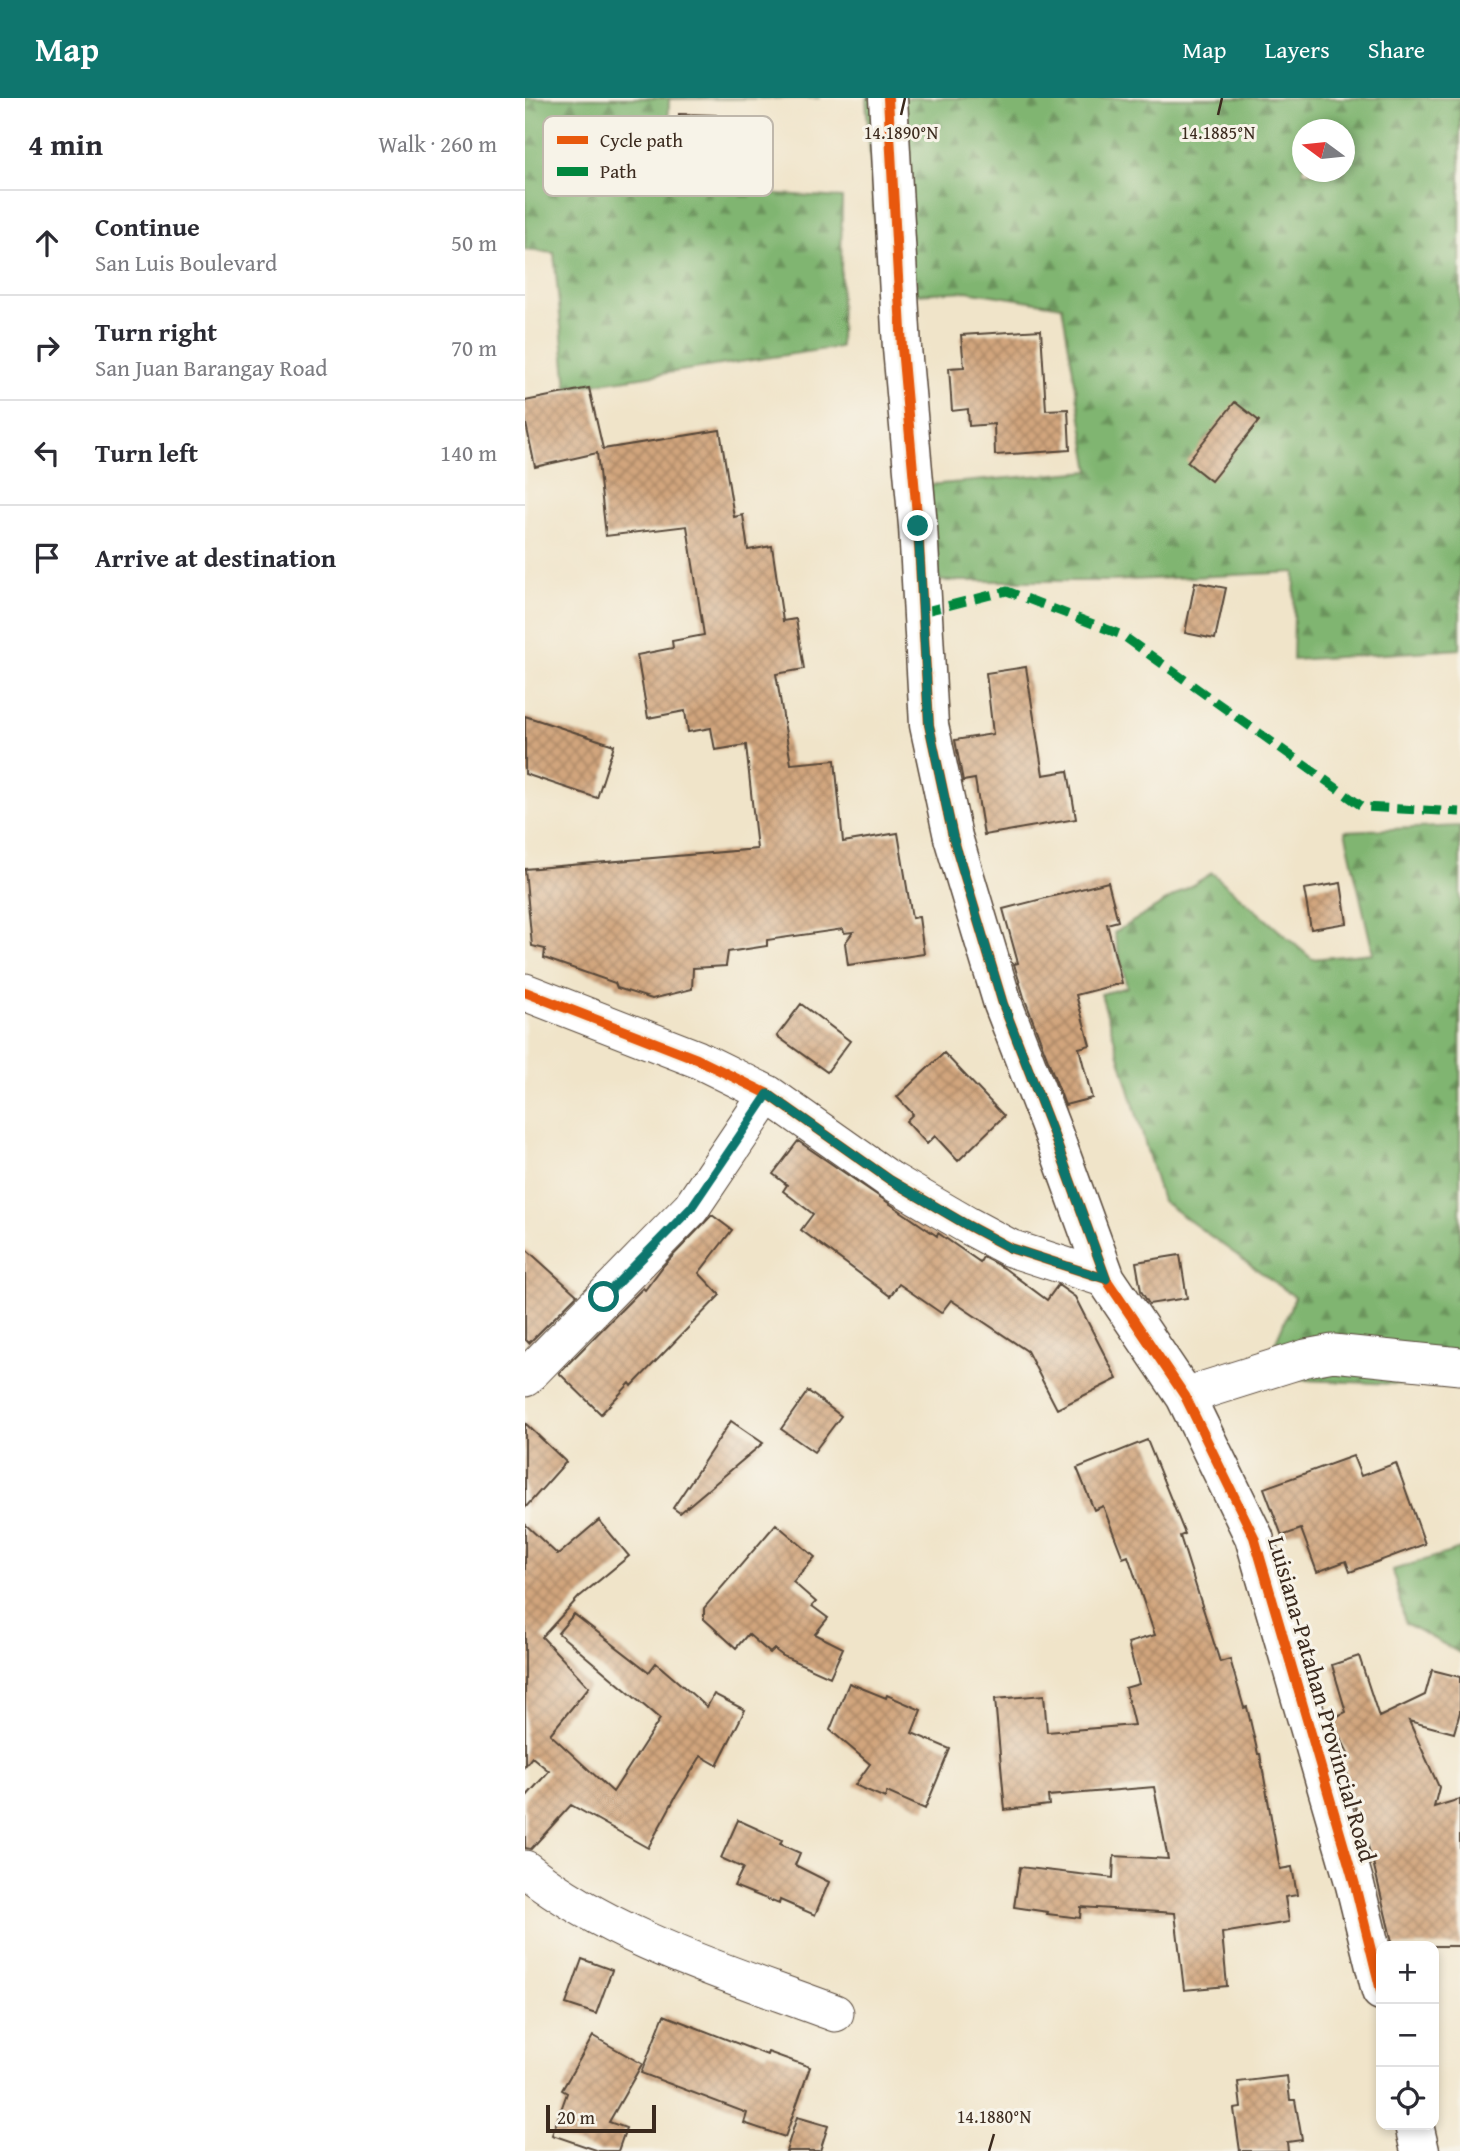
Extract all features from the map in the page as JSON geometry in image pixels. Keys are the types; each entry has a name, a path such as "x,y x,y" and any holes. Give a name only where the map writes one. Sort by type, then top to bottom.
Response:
{"street":[{"name":"Luisiana-Patahan Provincial Road","path":"888,98 902,348 918,526 929,725 953,837 1003,1004 1106,1279 1185,1396 1254,1537 1355,1885 1376,1971"},
{"path":"525,992 697,1059 768,1094 890,1180 967,1225 1010,1248 1106,1279"},
{"path":"525,1378 691,1208 768,1094"},
{"path":"1185,1396 1306,1358 1333,1353 1460,1366"},
{"path":"525,1869 552,1891 596,1917 698,1961 835,2013"},
{"path":"1415,2130 1420,2151"}],"green space":[{"path":"525,98 820,98 669,99 669,116 543,116 543,196 773,196 773,194 842,198 840,347 567,388 554,253 525,250"},
{"path":"866,98 1460,98 1460,649 1293,660 1295,572 1111,581 908,581 906,487 1090,471 1062,306 966,291 880,296"},
{"path":"1460,826 1460,1387 1260,1378 1295,1297 1162,1201 1101,994 1127,987 1114,933 1212,873 1312,959 1373,953 1345,831"},
{"path":"1460,1549 1460,1653 1405,1623 1393,1570"}],"building":[{"path":"679,114 716,115 716,116"},
{"path":"1041,330 1046,410 1068,409 1070,450 995,455 994,424 969,426 968,409 952,411 949,368 964,367 961,335"},
{"path":"589,388 603,449 720,430 734,517 743,515 748,550 772,546 783,621 796,619 804,669 776,674 791,764 835,760 843,842 898,833 912,918 919,917 924,954 848,965 845,943 853,932 844,933 843,929 767,940 767,946 728,952 726,966 693,968 692,989 652,999 617,988 615,983 544,958 545,949 532,946 525,869 757,849 746,745 715,750 711,728 688,732 685,711 648,718 637,655 673,648 672,641 704,635 687,526 606,536 597,453 535,467 525,419 525,401"},
{"path":"1235,402 1259,421 1211,481 1187,462"},
{"path":"1195,582 1226,588 1215,639 1185,633"},
{"path":"1026,667 1043,775 1068,771 1076,819 984,835 975,779 963,781 955,740 993,734 986,673"},
{"path":"525,716 614,745 597,798 525,774"},
{"path":"1108,882 1118,921 1107,924 1122,983 1076,995 1090,1045 1079,1048 1092,1098 1065,1105 1024,997 1003,909"},
{"path":"1341,883 1347,923 1311,929 1304,889"},
{"path":"801,1004 850,1041 827,1072 777,1036"},
{"path":"944,1053 1004,1116 958,1161 935,1136 927,1144 906,1121 913,1114 897,1097"},
{"path":"798,1141 937,1236 938,1233 980,1262 983,1257 1004,1268 1047,1300 1058,1285 1075,1297 1117,1379 1057,1409 1027,1351 951,1300 941,1313 899,1284 890,1296 801,1230 813,1214 783,1191 787,1185 773,1174"},
{"path":"712,1215 732,1230 699,1273 720,1295 632,1386 630,1383 601,1414 559,1373 643,1288 645,1290 664,1265"},
{"path":"525,1248 577,1295 529,1343 525,1339"},
{"path":"1180,1255 1187,1298 1149,1304 1141,1291 1136,1262"},
{"path":"808,1391 841,1416 814,1452 781,1429"},
{"path":"731,1421 763,1443 680,1513 673,1508"},
{"path":"525,1423 566,1462 525,1508"},
{"path":"1147,1440 1185,1534 1180,1536 1220,1662 1230,1659 1244,1708 1247,1707 1260,1754 1280,1869 1292,1867 1297,1895 1285,1897 1289,1922 1222,1933 1227,1986 1184,1990 1175,1913 1081,1907 1080,1918 1014,1907 1020,1867 1113,1878 1114,1856 1168,1859 1154,1787 1048,1796 1049,1805 1005,1810 995,1699 1044,1695 1047,1732 1134,1725 1125,1688 1139,1684 1128,1643 1155,1635 1128,1556 1123,1558 1103,1506 1094,1510 1077,1468"},
{"path":"1353,1456 1361,1476 1396,1463 1425,1544 1350,1572 1346,1561 1317,1572 1301,1529 1282,1536 1264,1488"},
{"path":"599,1520 629,1556 579,1597 542,1637 589,1687 550,1734 613,1792 660,1719 558,1633 574,1614 649,1672 656,1663 707,1707 714,1694 745,1710 717,1765 701,1756 648,1848 571,1805 531,1849 525,1848 525,1798 549,1771 532,1757 525,1766 525,1524 558,1555"},
{"path":"776,1524 815,1557 793,1582 816,1602 812,1606 828,1618 815,1634 843,1648 830,1677 783,1656 774,1649 770,1653 748,1634 736,1648 704,1619 704,1608"},
{"path":"1359,1656 1379,1717 1425,1695 1432,1670 1460,1677 1460,1712 1454,1733 1409,1721 1439,1787 1434,1807 1460,1799 1460,1946 1439,1946 1439,1941 1392,1941 1373,1862 1350,1790 1345,1761 1351,1759 1331,1719 1346,1712 1332,1665"},
{"path":"849,1683 886,1698 887,1695 921,1710 912,1733 950,1749 925,1809 887,1792 885,1798 855,1785 870,1764 830,1730"},
{"path":"738,1820 782,1840 780,1844 800,1853 795,1865 829,1882 815,1915 780,1900 779,1904 734,1886 743,1868 721,1858"},
{"path":"582,1959 612,1970 596,2014 566,2004"},
{"path":"664,2015 767,2055 768,2052 810,2067 785,2137 744,2123 747,2113 641,2073"},
{"path":"593,2036 642,2064 609,2122 626,2128 618,2151 599,2151 552,2135 567,2093 562,2090"},
{"path":"1287,2076 1290,2100 1295,2100 1302,2140 1287,2142 1288,2151 1240,2151 1234,2109 1241,2108 1238,2082"},
{"path":"797,2117 828,2126 820,2151 786,2151"}],"marked path":[{"path":"922,612 1007,591 1122,635 1363,807 1460,812"}],"cycle path":[{"path":"888,98 902,348 918,526 929,725 953,837 1003,1004 1106,1279 1185,1396 1254,1537 1355,1885 1376,1971"},
{"path":"525,992 697,1059 768,1094 890,1180 967,1225 1010,1248 1106,1279"}],"route":[{"path":"604,1297 691,1208 768,1094 890,1180 967,1225 1010,1248 1106,1279 1003,1004 953,837 929,725 918,526"}]}
